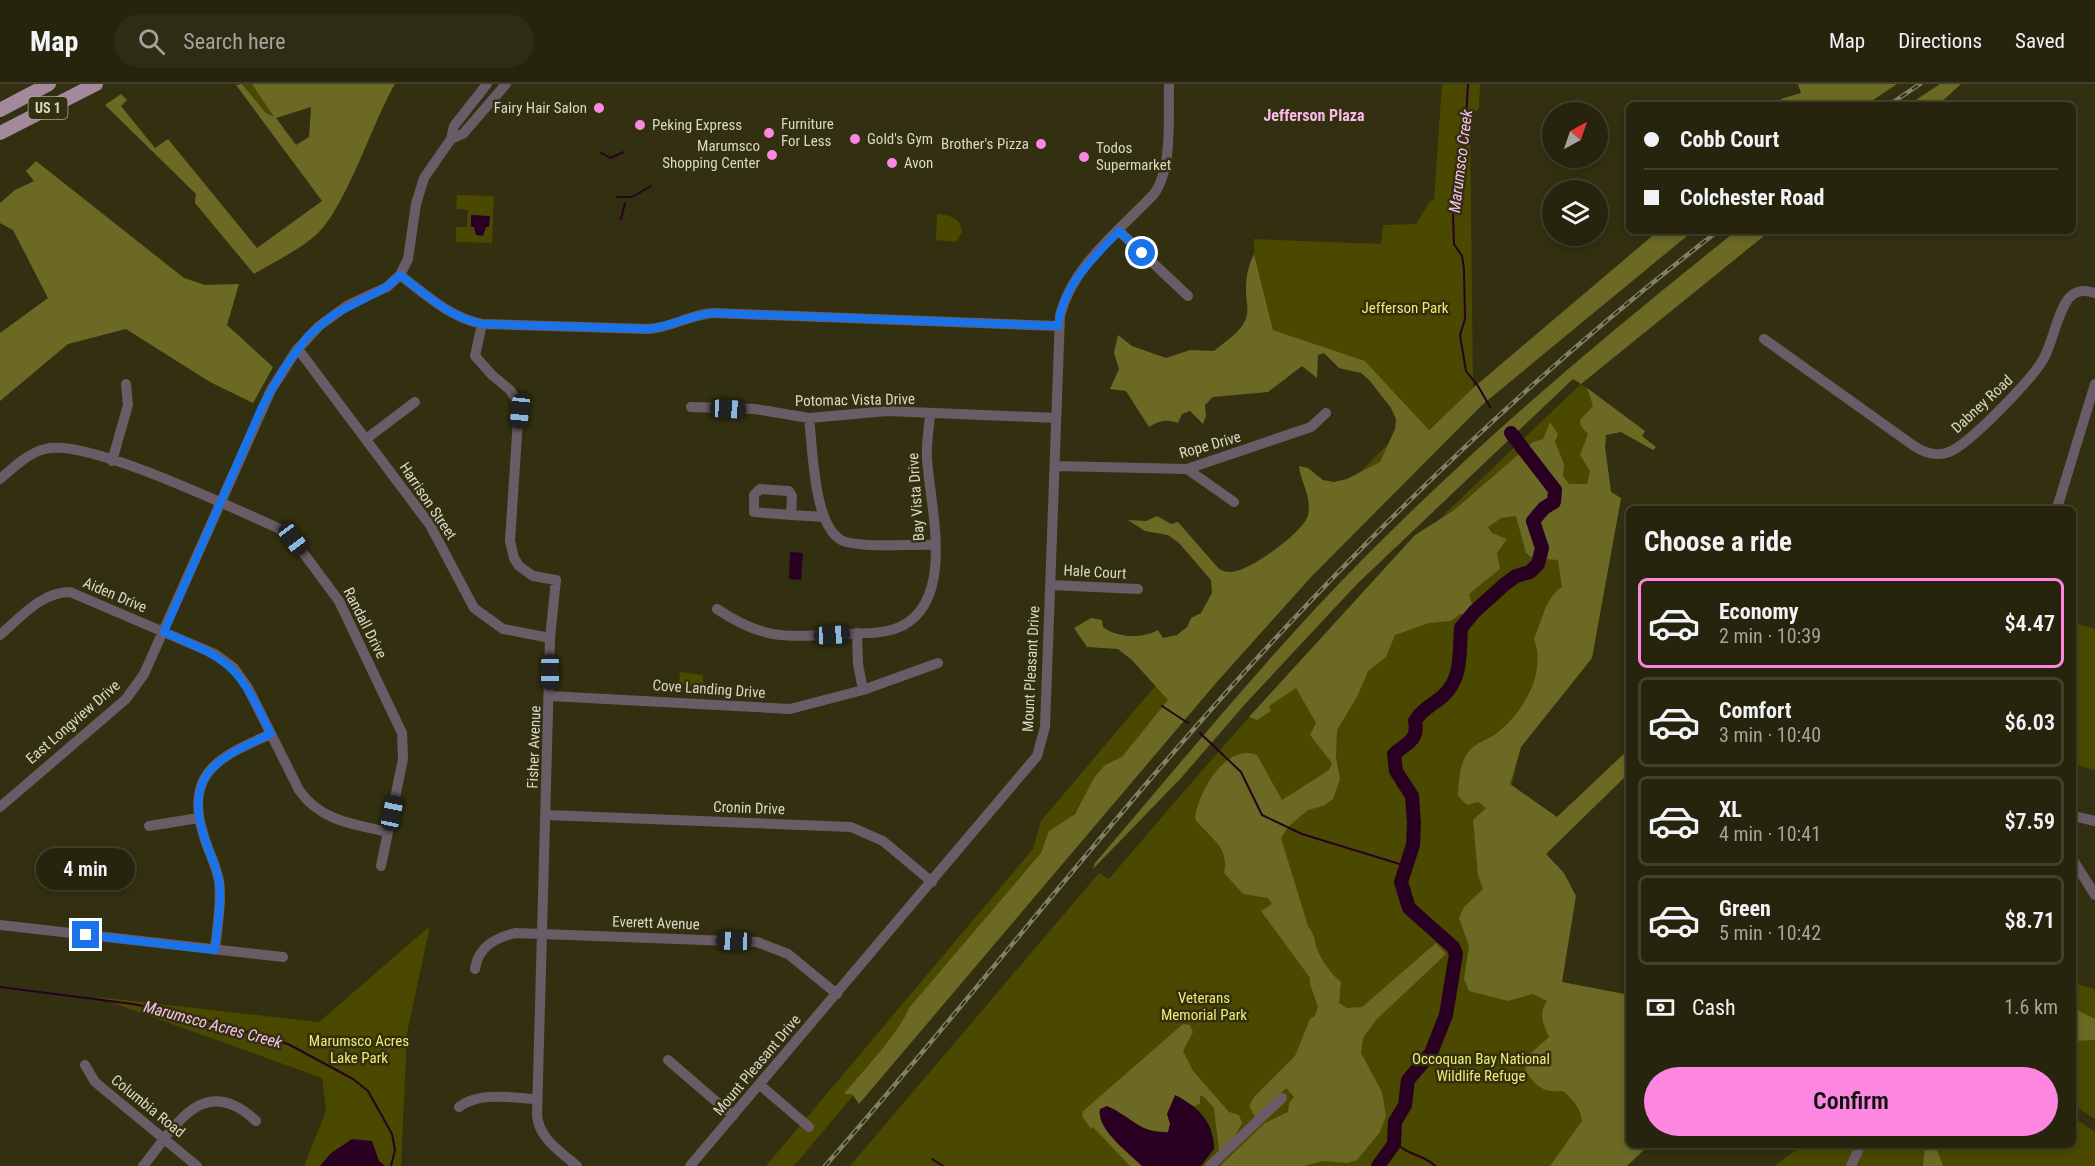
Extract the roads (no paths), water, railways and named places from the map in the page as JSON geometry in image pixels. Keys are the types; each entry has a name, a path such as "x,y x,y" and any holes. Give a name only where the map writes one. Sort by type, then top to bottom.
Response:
{"main road":[{"name":"US 1","path":"0,110 49,84"},
{"name":"US 1","path":"0,133 96,84"}],"street":[{"path":"487,84 454,126 451,139 430,165 419,190 408,259 400,275 446,310 467,321 482,324 648,329 665,327 696,316 713,313 1058,326"},
{"path":"451,139 463,134 506,84"},
{"name":"Mount Pleasant Drive","path":"690,1166 1031,766 1041,745 1045,727 1051,585 1058,326 1063,303 1074,280 1154,194 1162,181 1166,163 1169,84"},
{"path":"1119,231 1188,296"},
{"name":"East Longview Drive","path":"0,807 126,699 144,674 271,390 298,349 333,315 387,287 400,275"},
{"name":"Dabney Road","path":"1764,339 1914,447 1929,453 1942,454 1960,445 2028,380 2050,346 2069,298 2084,291 2095,293"},
{"name":"Fisher Avenue","path":"482,324 475,356 516,397 520,411 512,494 511,551 525,572 556,580 550,638 537,1120 541,1132 577,1166"},
{"name":"Harrison Street","path":"298,349 433,531 474,608 503,629 550,638"},
{"path":"112,461 128,405 126,384"},
{"path":"2058,506 2095,384"},
{"path":"366,439 415,402"},
{"name":"Potomac Vista Drive","path":"691,407 755,410 809,418 868,411 1056,418"},
{"name":"Rope Drive","path":"1055,466 1187,469 1311,428 1326,413"},
{"name":"Bay Vista Drive","path":"717,609 748,627 774,636 892,630 919,613 932,585 935,545 934,504 927,455 930,414"},
{"path":"809,418 816,483 829,530 846,542 935,545"},
{"name":"Randall Drive","path":"0,479 30,455 46,448 66,447 173,482 288,533 342,607 403,738 403,759 381,866"},
{"path":"1187,469 1234,502"},
{"path":"791,515 824,517"},
{"name":"Hale Court","path":"1051,585 1138,589"},
{"name":"Aiden Drive","path":"0,635 43,599 61,592 80,594 215,654 234,668 248,688 299,790 311,805 337,820 388,832"},
{"path":"857,633 858,664 864,690"},
{"name":"Cove Landing Drive","path":"550,696 790,709 864,690 938,663"},
{"path":"215,950 219,906 218,879 199,818 198,795 207,773 219,760 271,734"},
{"name":"Cronin Drive","path":"547,815 851,827 883,841 932,882"},
{"path":"2076,817 2095,821"},
{"path":"149,826 199,818"},
{"path":"2076,865 2095,895"},
{"path":"0,925 283,957"},
{"name":"Everett Avenue","path":"475,969 477,958 497,939 515,933 757,942 788,954 837,994"},
{"path":"668,1060 733,1116"},
{"name":"Columbia Road","path":"85,1065 95,1082 196,1166"},
{"path":"760,1085 809,1127"},
{"path":"459,1107 467,1101 481,1098 537,1099"},
{"path":"1210,1166 1282,1098"},
{"path":"143,1166 189,1110 205,1102 228,1102 246,1112 255,1121"},
{"path":"1851,1166 1861,1148"},
{"path":"1858,1166 1862,1148"}],"waterway":[{"name":"Marumsco Creek","path":"1468,84 1465,138 1453,216 1454,244 1462,256 1464,269 1465,319 1460,335 1466,371 1490,407"},
{"path":"600,152 610,158 624,152"},
{"path":"617,197 632,197 651,186"},
{"path":"621,219 625,203"},
{"name":"Marumsco Creek","path":"1378,1166 1394,1144 1395,1122 1405,1105 1408,1080 1431,1053 1446,1015 1456,954 1453,947 1409,908 1401,882 1413,845 1412,796 1396,771 1394,754 1414,737 1415,721 1418,717 1443,696 1454,681 1459,664 1461,628 1474,612 1505,584 1516,576 1530,572 1538,564 1542,548 1533,521 1544,508 1554,502 1555,490 1511,433"},
{"path":"1162,706 1188,723"},
{"path":"1200,733 1241,772 1262,815 1302,834 1406,866"},
{"name":"Marumsco Acres Creek","path":"0,987 133,1004 192,1016 288,1044 353,1079 368,1091 392,1134 395,1150 391,1166"},
{"path":"1395,1138 1402,1148 1435,1166"},
{"path":"932,1159 943,1166"}],"railway":[{"path":"1893,102 1920,84"},
{"path":"825,1166 1215,705 1325,586 1432,478 1543,375 1714,234"}],"place":[{"name":"Fairy Hair Salon","path":"599,108"},
{"name":"Peking Express","path":"640,125"},
{"name":"Furniture For Less","path":"769,133"},
{"name":"Gold's Gym","path":"855,139"},
{"name":"Brother's Pizza","path":"1041,144"},
{"name":"Marumsco Shopping Center","path":"772,155"},
{"name":"Todos Supermarket","path":"1084,157"},
{"name":"Avon","path":"892,163"}],"district":[{"name":"Jefferson Plaza","path":"1314,115"}],"park label":[{"name":"Jefferson Park","path":"1405,308"},
{"name":"Veterans Memorial Park","path":"1204,1006"},
{"name":"Marumsco Acres Lake Park","path":"359,1050"},
{"name":"Occoquan Bay National Wildlife Refuge","path":"1481,1068"}]}
